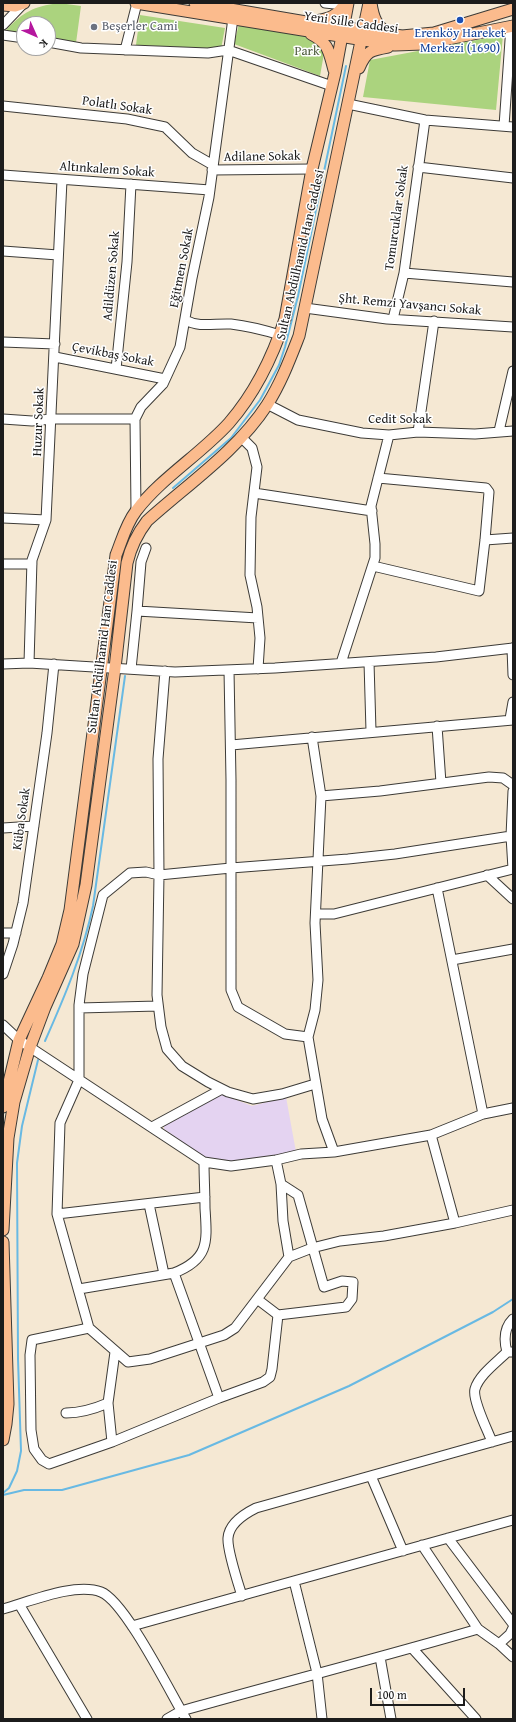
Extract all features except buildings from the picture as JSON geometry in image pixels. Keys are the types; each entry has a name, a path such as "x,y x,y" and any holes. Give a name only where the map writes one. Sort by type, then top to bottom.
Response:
{"main road":[{"path":"3,5 15,6 24,3"},
{"name":"Yeni Sille Caddesi","path":"136,3 423,44 512,26"},
{"name":"Yeni Sille Caddesi","path":"195,3 305,26"},
{"path":"335,73 325,44 313,35 305,26 334,16 347,4 358,12 362,12 369,4 375,20 393,40 370,52 364,58 353,78"},
{"name":"Sultan Abdülhamid Han Caddesi","path":"3,1107 6,1079 19,1040 62,944 70,910 116,555 127,525 136,510 154,492 212,441 244,404 266,367 280,335 286,319 296,270 312,169 335,73 347,4"},
{"name":"Sultan Abdülhamid Han Caddesi","path":"3,1230 8,1138 14,1102 30,1047 44,1007 73,944 86,884 130,548 136,536 147,521 242,437 267,404 291,356 299,336 369,4"},
{"name":"Yeni Sille Caddesi","path":"393,40 427,35 513,9"},
{"path":"335,73 340,60 347,57 353,63 353,78"},
{"path":"3,1242 8,1404 3,1440"}],"street":[{"path":"3,25 24,3"},
{"path":"126,50 136,3"},
{"path":"325,3 347,4"},
{"path":"495,14 498,29"},
{"name":"Eğitmen Sokak","path":"135,419 142,407 163,384 180,347 210,190 233,18"},
{"path":"348,104 425,120 509,126 512,26"},
{"path":"3,35 16,37"},
{"path":"56,43 81,48 126,50 208,53 228,50 332,86"},
{"name":"Polatlı Sokak","path":"3,106 127,120 165,127 192,153 213,168"},
{"name":"Tomurcuklar Sokak","path":"393,319 404,273 425,120"},
{"path":"418,167 513,178"},
{"name":"Adilane Sokak","path":"213,168 312,169"},
{"name":"Altınkalem Sokak","path":"3,175 210,190"},
{"name":"Huzur Sokak","path":"29,663 32,564 46,520 55,357 62,180"},
{"name":"Adildüzen Sokak","path":"116,369 128,262 132,184"},
{"path":"3,251 58,255"},
{"path":"404,273 513,282"},
{"name":"Şht. Remzi Yavşancı Sokak","path":"305,308 393,319 513,327"},
{"path":"185,320 192,324 237,325 280,335"},
{"path":"418,432 434,321"},
{"path":"3,342 55,344"},
{"name":"Çevikbaş Sokak","path":"55,357 165,379"},
{"path":"500,431 513,371"},
{"name":"Cedit Sokak","path":"267,404 298,420 362,433 389,436 418,432 475,434 513,431"},
{"path":"3,419 32,421 51,419 135,419 136,510"},
{"path":"341,664 373,566 375,544 371,506 389,436"},
{"path":"242,437 252,448 257,467 251,517 250,575 260,638 258,669"},
{"path":"373,566 479,591 489,492 486,488 378,478"},
{"path":"254,493 372,511"},
{"path":"3,518 46,520"},
{"path":"485,540 513,538"},
{"path":"131,669 141,562 146,548"},
{"path":"3,564 32,564"},
{"path":"136,611 258,618"},
{"path":"3,664 54,664 165,671 229,670 436,657 513,648 513,675"},
{"path":"369,662 371,732"},
{"name":"Küba Sokak","path":"3,974 16,933 23,904 54,664"},
{"path":"229,670 231,745 231,990 238,1007 285,1034 308,1037"},
{"path":"165,671 158,759 159,875 157,995 161,1027 167,1049 182,1066 222,1089 253,1099 282,1094 315,1084"},
{"path":"231,745 511,719 513,702"},
{"path":"436,726 441,783"},
{"path":"312,737 321,796 316,914 318,980 315,1010 308,1037 322,1119 334,1152"},
{"path":"321,796 489,777 503,778 513,785"},
{"path":"316,914 334,914 513,869 511,836 513,791"},
{"path":"3,828 34,826"},
{"path":"511,836 395,854 318,862 159,875 146,872 130,873 103,895 83,974 79,1008 79,1080 60,1123 56,1214 79,1289 89,1328 128,1362 150,1359 224,1336 235,1328 289,1257 312,1248 340,1241 384,1236 455,1223 513,1210"},
{"path":"487,875 513,899"},
{"path":"437,888 483,1114"},
{"path":"3,933 16,933"},
{"path":"452,960 513,949"},
{"path":"79,1008 158,1006"},
{"path":"3,1026 19,1040 204,1162 231,1166 276,1160 301,1154 334,1152 431,1135 483,1114 513,1108"},
{"path":"152,1127 222,1089"},
{"path":"431,1135 455,1223"},
{"path":"276,1160 281,1184 283,1221 289,1257"},
{"path":"79,1289 174,1273 189,1267 201,1255 207,1240 204,1162"},
{"path":"258,1299 278,1315 346,1307 352,1299 353,1282 342,1281 324,1287 298,1195 281,1184"},
{"path":"56,1214 205,1197"},
{"path":"149,1204 164,1274"},
{"path":"174,1273 219,1398"},
{"path":"89,1328 32,1340 30,1355 31,1430 34,1449 42,1460 49,1464 112,1442 219,1398 263,1382 270,1377 272,1370 278,1315"},
{"path":"492,1442 474,1390 484,1375 510,1352 504,1340 510,1322 513,1319"},
{"path":"112,1442 108,1403 115,1352"},
{"path":"66,1413 89,1410 108,1403"},
{"path":"242,1596 228,1538 238,1519 256,1508 513,1436"},
{"path":"371,1476 403,1551"},
{"path":"132,1626 513,1520"},
{"path":"448,1538 513,1624"},
{"path":"422,1545 478,1629 499,1644 513,1657"},
{"path":"294,1581 317,1673 322,1719"},
{"path":"3,1609 59,1592 86,1590 101,1592 112,1598 132,1626 183,1715"},
{"path":"19,1604 87,1719"},
{"path":"167,1719 317,1673 478,1629"},
{"path":"499,1644 512,1633"},
{"path":"412,1648 470,1715 476,1719"},
{"path":"380,1657 391,1719"}],"shaded area":[{"path":"221,1094 252,1106 286,1097 296,1152 231,1163 209,1161 164,1129 164,1125"}],"green space":[{"path":"59,3 81,6 76,43 56,38 56,16 22,16 35,8"},
{"path":"140,15 225,28 221,49 136,45"},
{"path":"16,21 16,33 6,33 6,30"},
{"name":"Park","path":"239,24 322,37 326,42 320,76 234,44"},
{"path":"503,35 496,110 363,97 370,60"}],"waterway":[{"path":"173,488 231,438 260,400 279,365 298,296 346,66"},
{"path":"45,1041 73,974 84,941 93,906 125,676"},
{"path":"3,1493 9,1488 17,1471 21,1451 18,1359 17,1163 22,1126 38,1060"},
{"path":"3,1495 24,1490 62,1490 189,1455 349,1386 493,1312 513,1299"}],"place":[{"name":"Erenköy Hareket Merkezi (1690)","path":"460,20"},
{"name":"Beşerler Cami","path":"94,27"}]}
